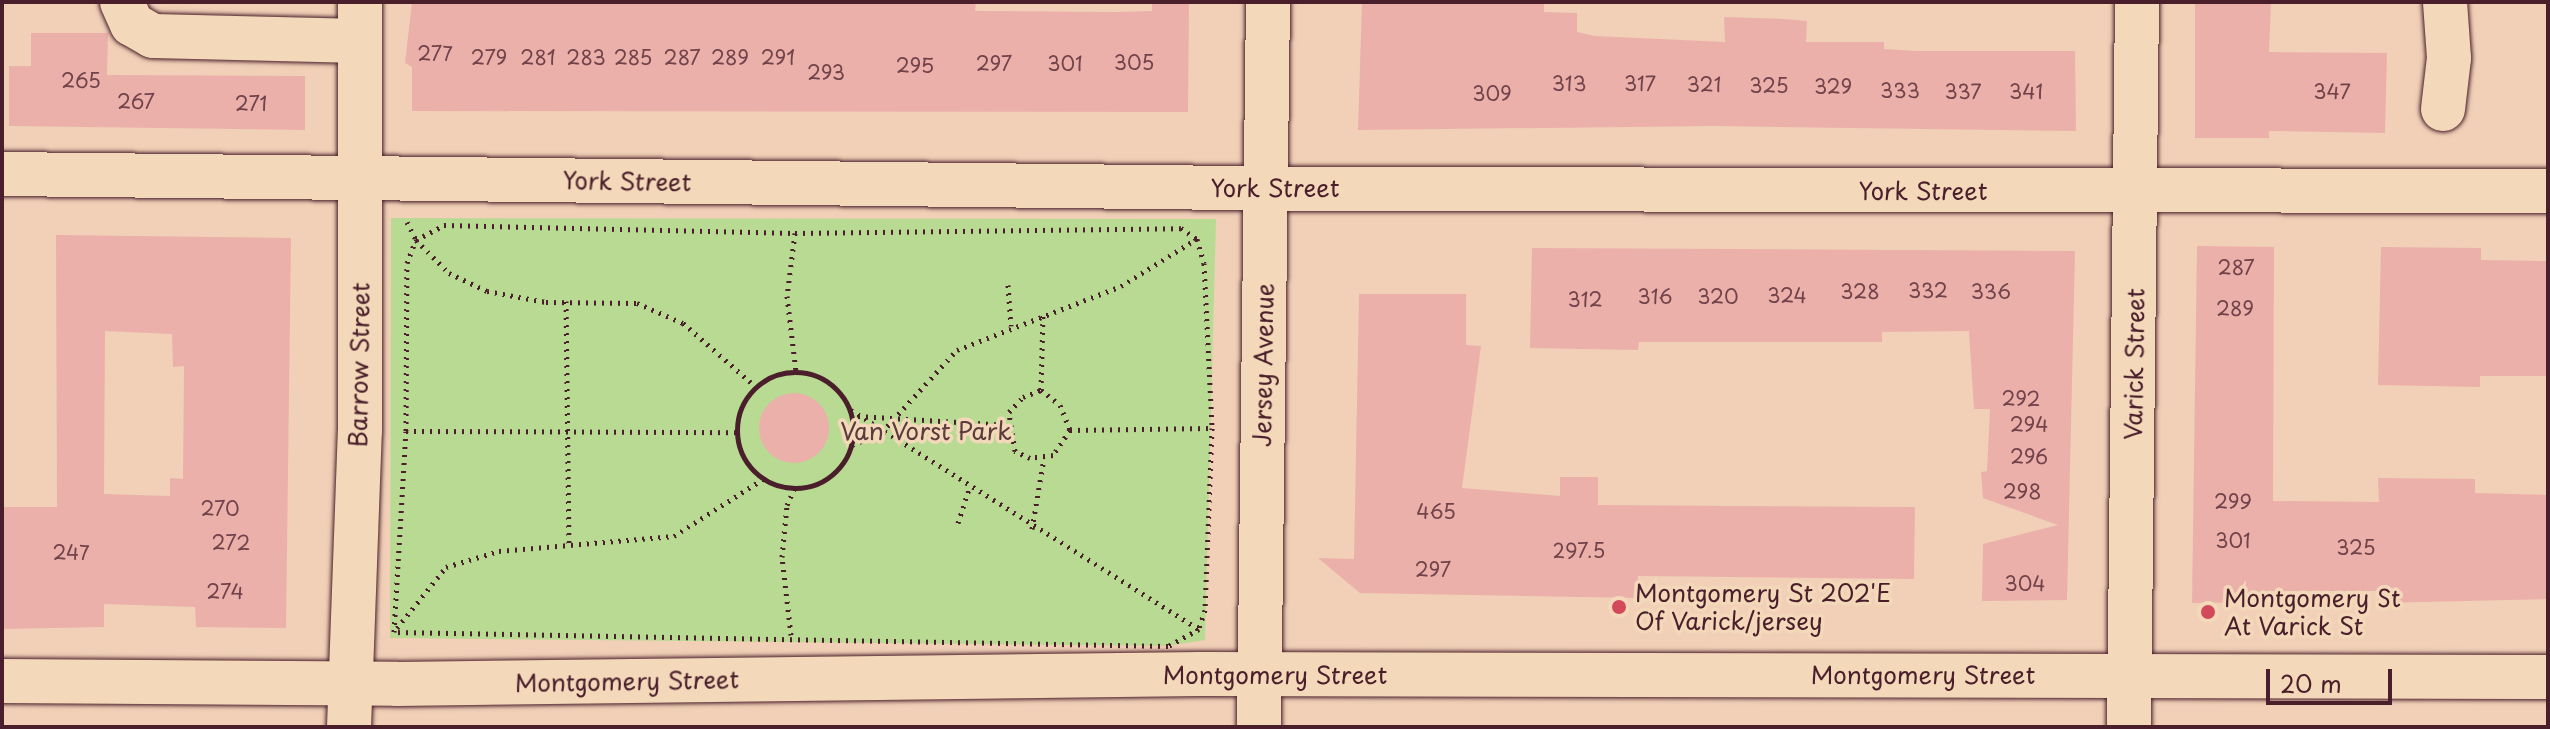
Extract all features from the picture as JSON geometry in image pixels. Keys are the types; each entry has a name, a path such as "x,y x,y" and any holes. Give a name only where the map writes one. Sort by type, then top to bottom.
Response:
{"street":[{"path":"122,2 132,24 153,36 360,21"},
{"name":"Jersey Avenue","path":"1259,727 1268,2"},
{"name":"Varick Street","path":"2129,727 2137,2"},
{"path":"2443,109 2449,58 2445,2"},
{"name":"Barrow Street","path":"349,727 360,431 360,21"},
{"name":"York Street","path":"2,174 1266,188 2548,191"},
{"name":"Montgomery Street","path":"2,681 349,684 1259,675 2548,677"}],"path":[{"path":"407,222 416,240 449,273 487,291 546,302 637,303 683,323 756,387"},
{"path":"394,632 406,431 407,263 416,240 444,225 795,233 1181,228 1197,239 1204,263 1212,428 1205,610 1199,629 1032,529 969,489 882,432 858,416 829,382 796,372 756,387 739,415 737,432 749,466 763,479 794,489 831,477 852,445 882,432 957,350 1011,326 1121,286 1197,239"},
{"path":"795,233 787,296 796,372"},
{"path":"1008,285 1011,326"},
{"path":"566,301 569,547"},
{"path":"1041,390 1043,314"},
{"path":"1041,390 1023,397 1009,412 1015,451 1044,458 1053,455 1070,430"},
{"path":"1041,390 1060,405 1070,430"},
{"path":"851,410 852,445"},
{"path":"858,416 1009,425"},
{"path":"1070,430 1212,428"},
{"path":"406,431 737,432"},
{"path":"1032,529 1044,458"},
{"path":"394,632 446,567 499,551 674,536 763,479"},
{"path":"791,635 782,557 787,505 794,489"},
{"path":"958,523 969,489"},
{"path":"394,632 592,634"}],"green space":[{"name":"Van Vorst Park","path":"391,218 1216,219 1205,640 1168,646 390,638"}],"building":[{"path":"412,2 976,2 975,11 1115,12 1152,11 1152,2 1189,2 1188,112 412,111 412,67 405,63"},
{"path":"1362,2 1544,2 1544,12 1577,13 1577,32 1595,36 1725,42 1724,17 1807,21 1806,42 1884,42 1884,49 1916,51 2075,51 2076,131 1713,126 1358,130"},
{"path":"2195,2 2271,2 2269,52 2387,53 2385,133 2269,131 2269,138 2195,138"},
{"path":"31,33 108,33 107,75 305,76 305,130 9,126 9,66 31,66"},
{"path":"56,235 291,238 286,628 196,627 195,607 104,604 104,627 2,629 2,507 57,507","holes":["105,331 172,334 173,367 184,366 183,479 170,478 170,496 104,494"]},
{"path":"2197,246 2274,247 2273,501 2379,502 2378,478 2475,479 2475,493 2548,495 2548,599 2378,603 2378,591 2273,591 2272,602 2192,603"},
{"path":"2381,247 2481,248 2481,260 2548,261 2548,376 2480,376 2480,387 2378,385"},
{"path":"1532,248 2075,251 2067,600 1982,601 1983,544 2058,525 1983,498 1981,472 1987,471 1990,409 1974,409 1969,331 1882,332 1882,342 1639,342 1638,350 1530,348"},
{"path":"1359,294 1466,294 1466,345 1481,346 1462,488 1560,496 1560,477 1598,477 1598,505 1915,507 1914,579 1638,576 1637,598 1360,593 1318,558 1354,559"},
{"path":"801,393 823,408 829,428 827,442 819,453 808,461 787,463 769,453 761,442 759,421 769,403 780,395"}],"place":[{"name":"Montgomery St 202'E Of Varick/jersey","path":"1619,607"},
{"name":"Montgomery St At Varick St","path":"2208,612"}]}
